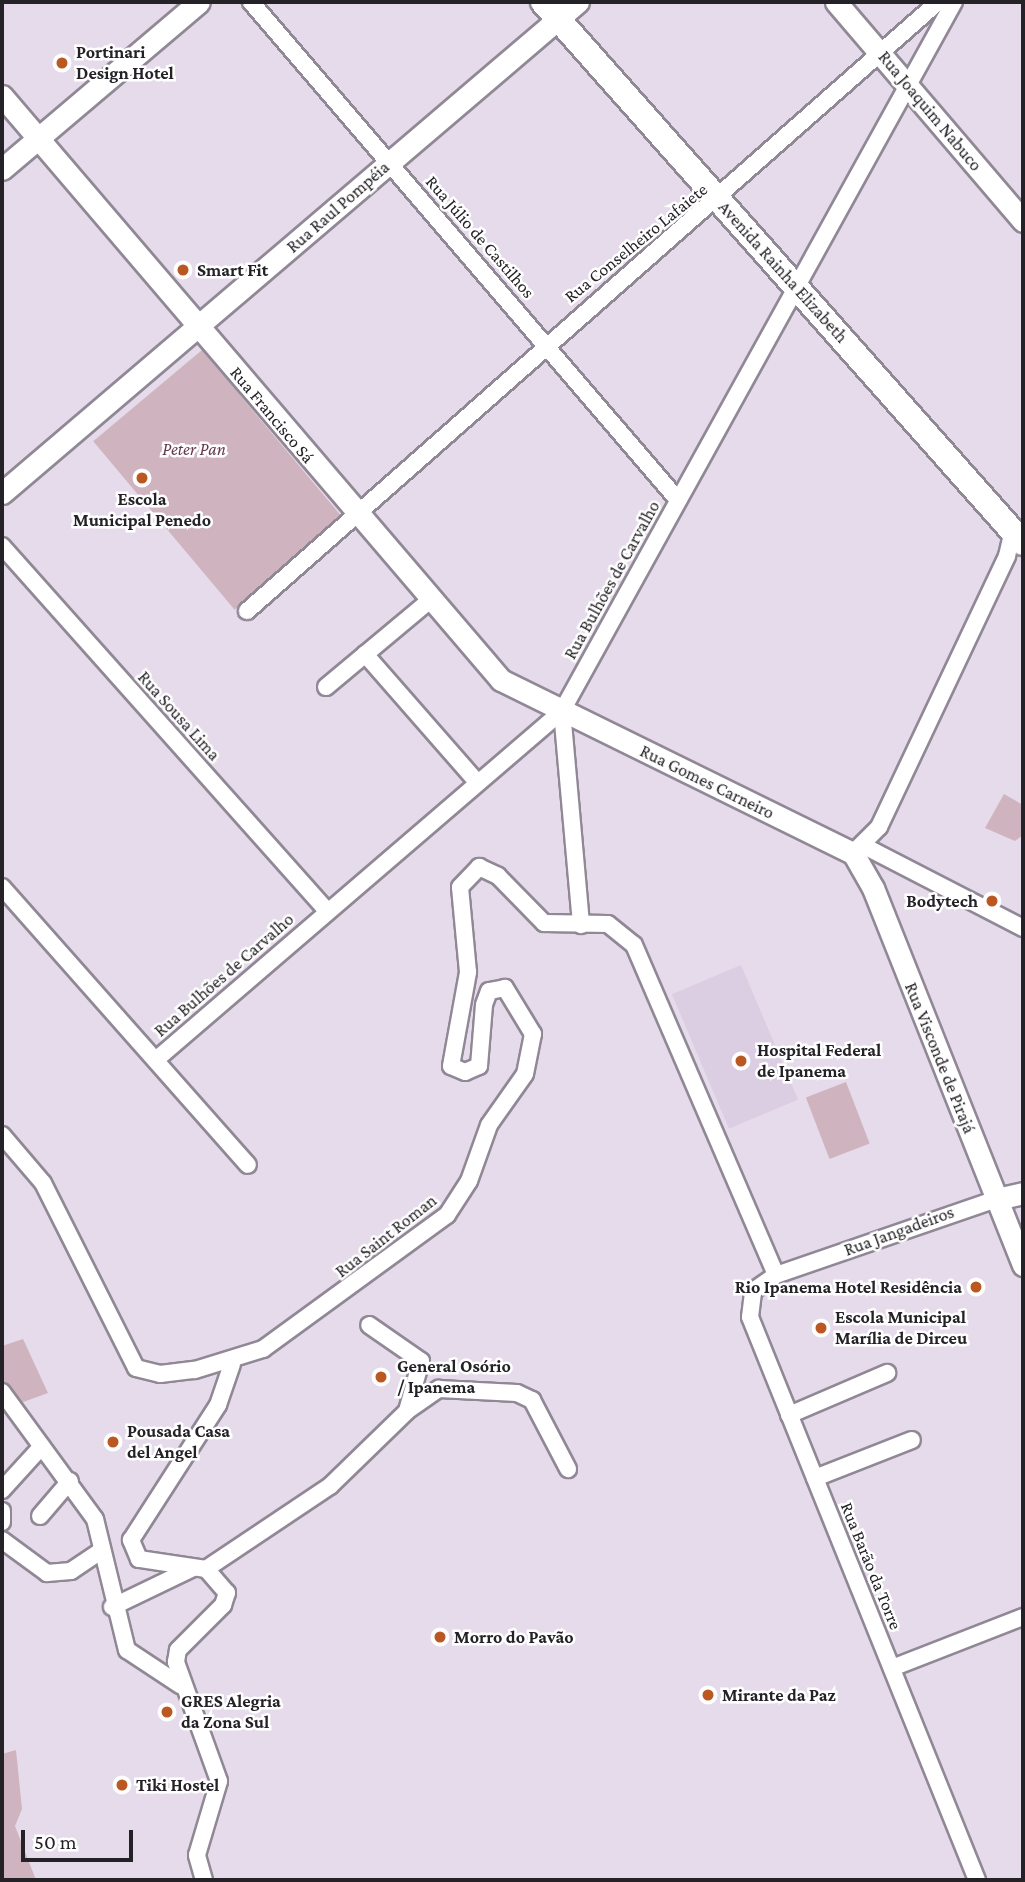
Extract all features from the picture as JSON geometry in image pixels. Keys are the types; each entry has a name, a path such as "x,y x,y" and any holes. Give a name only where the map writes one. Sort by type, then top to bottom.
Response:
{"highway":[{"name":"Avenida Rainha Elizabeth","path":"551,11 1018,537"}],"main road":[{"path":"2,169 199,2"},
{"name":"Rua Raul Pompéia","path":"2,493 389,163 551,11 578,2"},
{"name":"Rua Joaquim Nabuco","path":"836,2 1023,221"},
{"name":"Rua Francisco Sá","path":"2,96 500,680 562,711"},
{"name":"Rua Gomes Carneiro","path":"562,711 860,850"},
{"name":"Rua Visconde de Pirajá","path":"860,850 1023,1265"},
{"name":"Rua Jangadeiros","path":"996,1199 1023,1193"}],"street":[{"name":"Rua Júlio de Castilhos","path":"251,2 546,341 678,500"},
{"name":"Rua Conselheiro Lafaiete","path":"247,611 546,341 719,200 938,2"},
{"name":"Rua Bulhões de Carvalho","path":"158,1058 562,711 954,2"},
{"path":"860,850 1018,537"},
{"name":"Rua Sousa Lima","path":"2,546 327,911"},
{"path":"326,687 430,600"},
{"path":"365,654 477,782"},
{"path":"562,711 581,925 618,928 634,945 776,1275"},
{"name":"Rua Gomes Carneiro","path":"860,850 1023,928"},
{"name":"Rua Saint Roman","path":"2,1135 43,1183 98,1304 136,1368 160,1374 232,1364 285,1336 447,1215 468,1181 489,1125 525,1074 533,1034 505,988 489,991 484,1005 479,1066 465,1072 451,1066 468,972 462,880 479,867 490,869 544,923 581,925"},
{"path":"2,887 158,1058 248,1165"},
{"name":"Rua Jangadeiros","path":"776,1275 996,1199"},
{"name":"Rua Barão da Torre","path":"776,1275 752,1291 750,1317 977,1880"},
{"path":"369,1325 421,1361 407,1411"},
{"path":"204,1880 197,1855 219,1781 180,1685 178,1650 223,1605 227,1593 200,1569 139,1559 131,1540 218,1405 232,1364"},
{"path":"789,1415 887,1373"},
{"path":"112,1607 200,1569 330,1486 407,1411 439,1388 517,1393 532,1400 568,1469"},
{"path":"3,1397 70,1481 95,1519 112,1607 127,1650 180,1685"},
{"path":"815,1478 912,1440"},
{"path":"2,1490 42,1446"},
{"path":"40,1516 70,1481"},
{"path":"2,1511 2,1522"},
{"path":"2,1541 47,1573 71,1571 101,1551"},
{"path":"892,1668 1023,1617"}],"shaded area":[{"name":"Hospital Federal de Ipanema","path":"741,965 798,1099 729,1129 672,994"}],"green space":[{"name":"Peter Pan","path":"202,350 343,519 235,610 93,441"},
{"path":"1004,794 1023,805 1023,835 1015,841 985,828"},
{"path":"846,1082 870,1144 830,1159 806,1097"},
{"path":"23,1339 48,1393 12,1406 2,1386 2,1346"},
{"path":"16,1750 22,1809 15,1826 36,1880 2,1880 2,1754"}],"place":[{"name":"Portinari Design Hotel","path":"62,63"},
{"name":"Smart Fit","path":"183,270"},
{"name":"Escola Municipal Penedo","path":"142,478"},
{"name":"Bodytech","path":"992,901"},
{"name":"Hospital Federal de Ipanema","path":"741,1061"},
{"name":"Rio Ipanema Hotel Residência","path":"976,1287"},
{"name":"Escola Municipal Marília de Dirceu","path":"821,1328"},
{"name":"General Osório / Ipanema","path":"381,1377"},
{"name":"Pousada Casa del Angel","path":"113,1442"},
{"name":"Morro do Pavão","path":"440,1637"},
{"name":"Mirante da Paz","path":"708,1695"},
{"name":"GRES Alegria da Zona Sul","path":"167,1712"},
{"name":"Tiki Hostel","path":"122,1785"}]}
